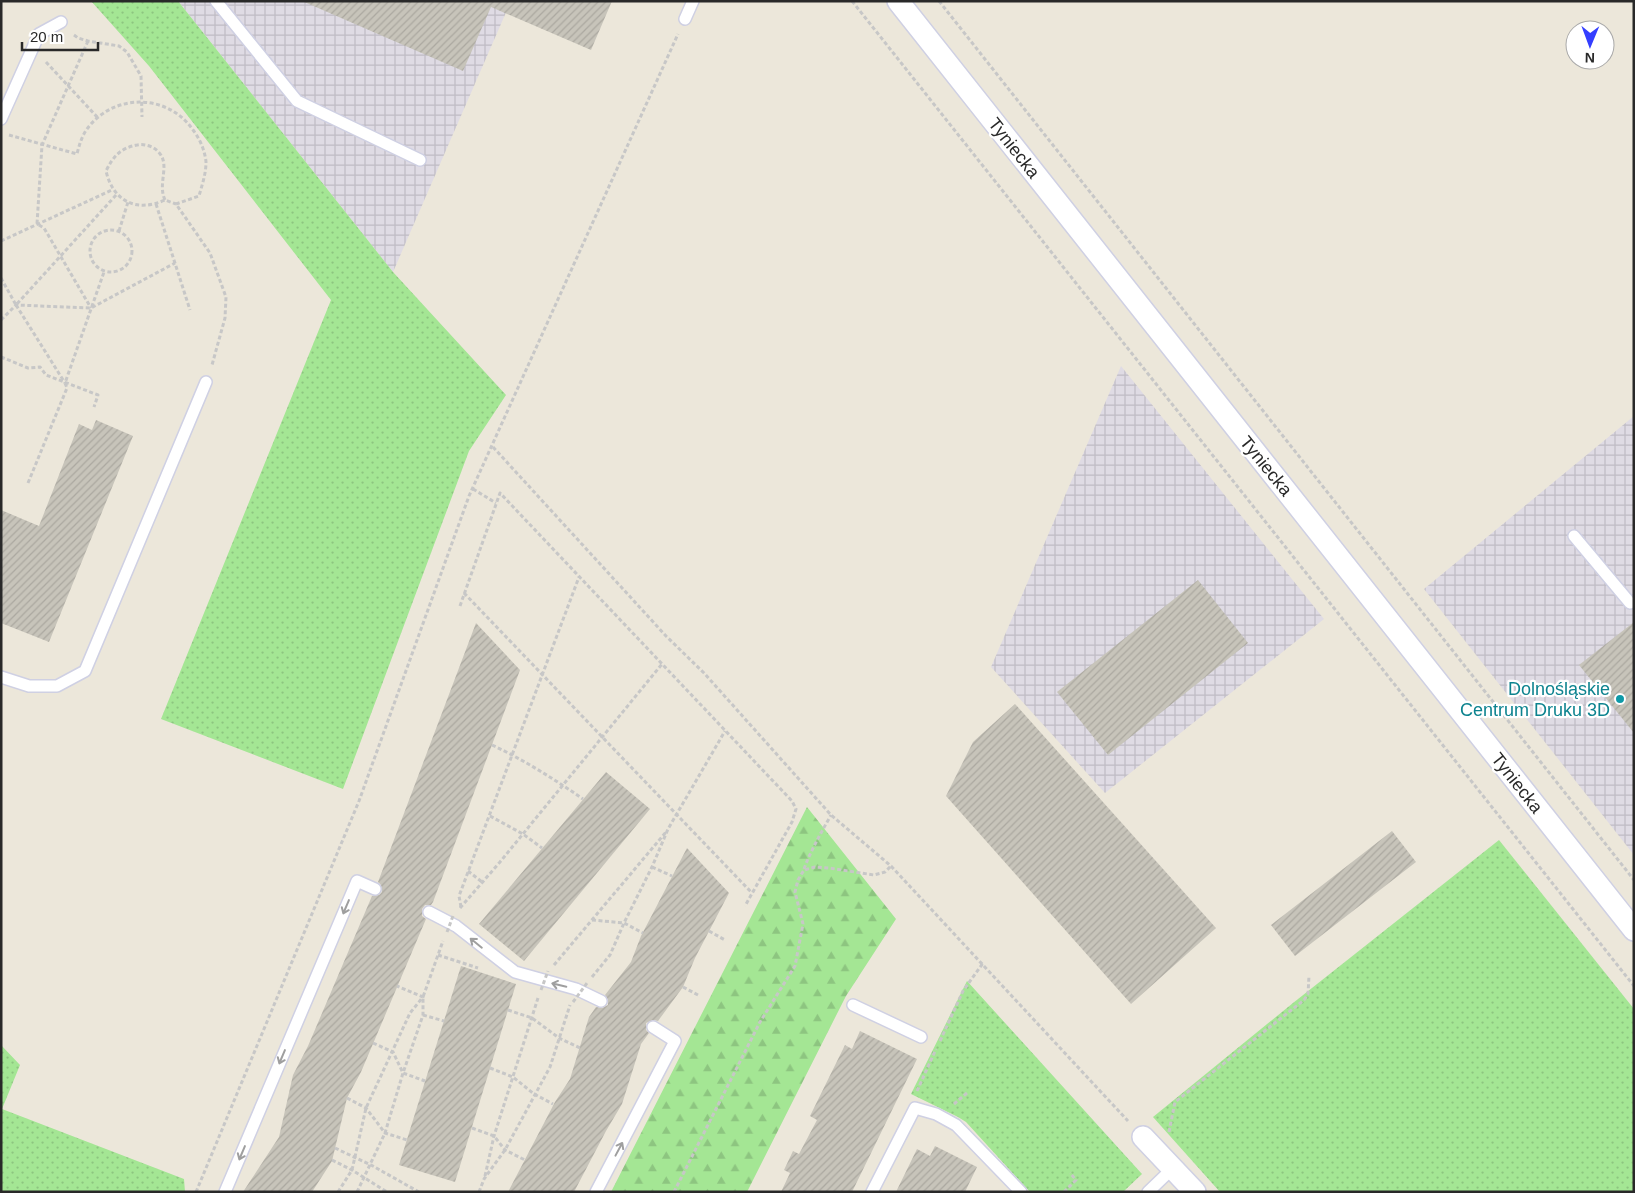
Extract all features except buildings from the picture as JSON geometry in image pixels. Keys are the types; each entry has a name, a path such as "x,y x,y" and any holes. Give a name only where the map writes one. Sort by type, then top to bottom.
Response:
{"street":[{"name":"Tyniecka","path":"898,1 1634,930"},
{"path":"1143,1137 1195,1192"}],"lane":[{"path":"216,1 297,100 420,160"},
{"path":"685,19 692,1"},
{"path":"1,119 39,34 61,22"},
{"path":"1,677 29,686 57,686 85,671 206,382"},
{"path":"1574,536 1630,603"},
{"path":"225,1192 357,881 376,889"},
{"path":"429,912 456,926 515,972 576,990 601,1001"},
{"path":"853,1004 921,1037"},
{"path":"596,1192 675,1041 653,1027"},
{"path":"872,1192 915,1108 936,1114 956,1125 1020,1192"},
{"path":"1148,1192 1169,1163"}],"path":[{"path":"852,1 1634,986"},
{"path":"938,1 1634,880"},
{"path":"196,1192 358,802 473,489 685,19"},
{"path":"61,22 78,38 119,46 127,52 142,76 142,117"},
{"path":"37,224 42,145 88,41"},
{"path":"33,49 98,118"},
{"path":"1,133 77,154 86,131 105,113 141,101 162,105 177,112 188,122 197,135 206,160 206,172 199,196 176,204"},
{"path":"165,200 162,193 163,159 159,152 145,145 137,144 117,152 106,171 112,190 128,202 140,205 156,204 165,200 176,204 210,253 226,297 225,318 206,382"},
{"path":"1,241 112,190"},
{"path":"1,320 117,194"},
{"path":"119,231 128,202"},
{"path":"156,204 190,310"},
{"path":"37,224 44,228 91,308"},
{"path":"105,230 119,231 130,240 132,254 130,261 119,270 104,272 90,258 90,244 93,237 105,230"},
{"path":"16,305 91,308 175,263"},
{"path":"65,383 104,272"},
{"path":"1,278 67,388 28,483"},
{"path":"1,357 28,368 40,367 46,375 98,395 94,407"},
{"path":"493,447 666,636 704,673 831,815 891,866 1143,1137"},
{"path":"473,489 496,503"},
{"path":"460,606 500,493 792,801 796,809 792,822 745,906"},
{"path":"461,908 459,896 579,577"},
{"path":"464,593 752,893"},
{"path":"357,1192 385,1133 423,1015 423,998 453,916 523,834 662,664"},
{"path":"484,1179 506,1150 550,1067 569,1006 610,955 668,829 725,731"},
{"path":"492,745 512,754 583,799"},
{"path":"674,1192 760,1022 795,966 803,924 795,892 798,880 811,851 831,815"},
{"path":"489,816 523,834 542,848"},
{"path":"479,1192 494,1136 548,971 668,829"},
{"path":"804,870 815,867 829,868 874,875 885,872 891,866"},
{"path":"652,867 672,876"},
{"path":"468,871 482,882"},
{"path":"592,920 624,923 643,933"},
{"path":"709,931 725,940"},
{"path":"438,955 480,969"},
{"path":"915,1108 915,1094 963,991 983,963"},
{"path":"1169,1163 1175,1102 1304,1000 1308,994 1309,976"},
{"path":"397,986 423,998"},
{"path":"683,987 698,996"},
{"path":"338,1192 352,1170 366,1108 410,1012 423,998"},
{"path":"508,1010 532,1018 559,1038 580,1048"},
{"path":"423,1015 444,1021"},
{"path":"373,1043 393,1052 403,1073 425,1081"},
{"path":"490,1068 513,1077 534,1094 554,1104"},
{"path":"347,1098 366,1108 385,1133 407,1140"},
{"path":"472,1128 494,1136 506,1150 525,1160"},
{"path":"335,1148 371,1165 419,1192"},
{"path":"332,1160 387,1192"},
{"path":"1064,1192 1076,1180 1070,1173"}],"shaded area":[{"path":"178,1 511,1 393,272"},
{"path":"1121,366 1324,619 1105,793 991,667"},
{"path":"1634,416 1634,855 1424,589"}],"green space":[{"path":"91,1 178,1 393,272 506,395 469,451 343,789 161,719 331,300 149,66"},
{"path":"807,807 896,919 846,996 747,1192 611,1192"},
{"path":"1499,840 1634,1009 1634,1192 1220,1192 1153,1117"},
{"path":"967,981 1142,1174 1123,1192 1030,1192 966,1122 911,1094"},
{"path":"1,1045 20,1065 2,1109 184,1179 185,1192 1,1192"}],"place":[{"name":"Dolnośląskie Centrum Druku 3D","path":"1620,699"}]}
